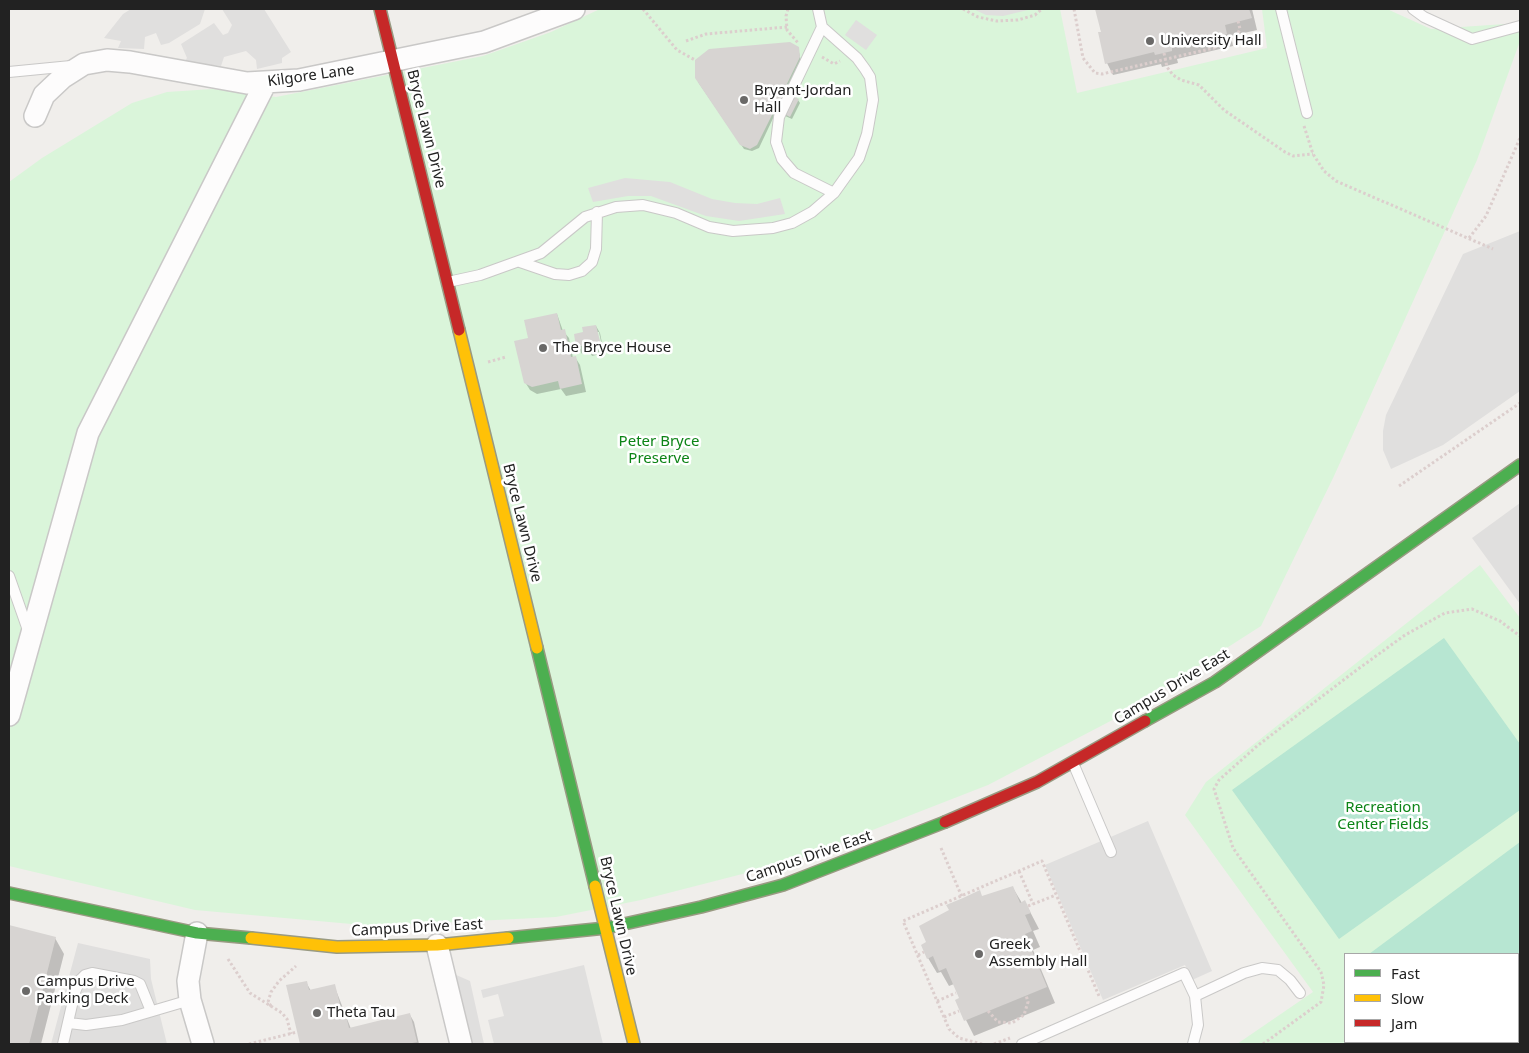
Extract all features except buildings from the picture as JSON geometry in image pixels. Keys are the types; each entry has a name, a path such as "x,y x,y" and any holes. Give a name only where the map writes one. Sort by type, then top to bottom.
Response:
{"street":[{"name":"Bryce Lawn Drive","path":"380,9 634,1044"},
{"name":"Kilgore Lane","path":"35,116 44,95 62,78 84,64 107,60 247,83 300,80 484,42 574,9"},
{"path":"9,715 88,433 266,82"},
{"name":"Campus Drive East","path":"9,893 197,933 337,947 437,945 606,928 701,907 783,885 921,832 1037,782 1215,682 1520,465"},
{"path":"197,933 188,981 190,1000 203,1044"},
{"path":"437,945 461,1044"}],"lane":[{"path":"448,282 520,262 542,253 572,226 597,212 616,207 643,205 676,213 709,227 733,231 773,228 792,222 812,212 834,193 859,158 867,134 873,100 870,77 857,58 822,27 818,9"},
{"path":"1281,9 1307,113"},
{"path":"1413,9 1424,17 1472,38 1520,26"},
{"path":"822,27 779,117 776,142 782,159 794,172 834,193"},
{"path":"9,72 84,64"},
{"path":"520,262 555,274 569,275 582,271 592,262 596,249 597,212"},
{"path":"9,576 30,639"},
{"path":"1073,762 1111,852"},
{"path":"1195,996 1244,973 1262,968 1278,970 1290,980 1300,993"},
{"path":"64,1044 80,980 92,973 140,984 151,1011"},
{"path":"1022,1044 1184,973 1195,996 1198,1025 1193,1044"},
{"path":"70,1023 86,1024 122,1020 190,1000"}],"path":[{"path":"643,9 677,50 695,60"},
{"path":"963,9 978,17 997,21 1018,20 1035,14 1042,9"},
{"path":"1074,9 1083,58 1095,73 1102,74 1214,48 1237,35 1240,29 1238,21"},
{"path":"686,42 706,34 787,26"},
{"path":"1164,53 1173,75 1181,80 1199,85 1224,110 1285,152 1293,156 1313,154"},
{"path":"1307,113 1304,126 1313,154 1324,171 1336,181 1493,248"},
{"path":"1469,238 1486,216 1520,138"},
{"path":"1399,486 1520,403"},
{"path":"1263,1044 1321,1002 1324,984 1321,972 1233,848 1214,789 1219,780 1257,746 1354,672 1406,635 1445,613 1472,609 1500,621 1520,636"},
{"path":"941,848 962,897"},
{"path":"982,1044 954,1035 944,1017 903,921 1042,861 1100,998"},
{"path":"1019,871 1033,904"},
{"path":"1028,906 1056,895"},
{"path":"918,955 924,952"},
{"path":"226,957 232,963 250,993 287,1018 291,1034"},
{"path":"271,1007 268,1002 270,992 279,981 300,963"},
{"path":"937,1001 956,992"},
{"path":"988,1011 998,1022 1004,1024 1015,1022 1024,1016 1027,1009 1026,996"},
{"path":"944,1017 959,1011"},
{"path":"1015,1022 1017,1028"},
{"path":"249,1044 298,1032"},
{"path":"994,1044 1011,1037"}],"green space":[{"name":"Peter Bryce Preserve","path":"600,9 1060,9 1077,93 1267,48 1262,9 1387,9 1431,29 1520,23 1520,41 1477,160 1334,476 1261,626 1122,715 988,785 793,861 641,900 556,917 374,926 195,910 9,866 9,182 42,158 132,103 167,92 213,89 276,97 483,56 551,32"},
{"name":"Recreation Center Fields","path":"1480,565 1520,618 1520,1044 1237,1044 1313,992 1185,815 1206,782"},
{"path":"1444,638 1520,744 1520,810 1339,939 1232,790"},
{"path":"1520,842 1520,1044 1406,1043 1519,1043 1519,953 1370,953"}],"shaded area":[{"path":"131,9 205,9 200,24 169,43 161,45 156,33 145,37 144,49 118,48 121,41 104,38 123,14"},
{"path":"222,9 264,9 291,52 282,58 282,63 257,69 256,60 246,51 224,57 221,66 184,62 187,58 181,44 214,23 223,35 228,33 232,25"},
{"path":"973,9 1032,9 1003,16 986,15"},
{"path":"856,20 877,35 866,50 845,35"},
{"path":"625,178 670,182 712,199 735,203 757,204 780,198 785,214 739,221 706,216 651,196 628,196 593,202 588,188"},
{"path":"1520,231 1520,391 1443,445 1391,469 1383,450 1383,431 1386,415 1463,254"},
{"path":"1520,503 1520,604 1472,538"},
{"path":"1148,821 1212,971 1192,980 1185,965 1103,1000 1045,865"},
{"path":"78,943 150,959 151,979 167,1044 51,1044"},
{"path":"584,965 603,1044 494,1044 488,1020 504,1016 498,994 483,998 481,990"},
{"path":"454,974 470,981 484,1044 471,1044"}],"traffic: fast":[{"path":"1145,721 1215,682 1520,465"},
{"path":"537,648 595,886"},
{"path":"508,938 606,928 701,907 783,885 945,822"},
{"path":"9,893 197,933 251,938"}],"traffic: slow":[{"path":"459,330 537,648"},
{"path":"595,886 634,1044"},
{"path":"251,938 337,947 437,945 508,938"}],"traffic: jam":[{"path":"380,9 459,330"},
{"path":"945,822 1037,782 1145,721"}],"place":[{"name":"University Hall","path":"1150,41"},
{"name":"Bryant-Jordan Hall","path":"744,100"},
{"name":"The Bryce House","path":"543,348"},
{"name":"Greek Assembly Hall","path":"979,954"},
{"name":"Campus Drive Parking Deck","path":"26,991"},
{"name":"Theta Tau","path":"317,1013"}]}
